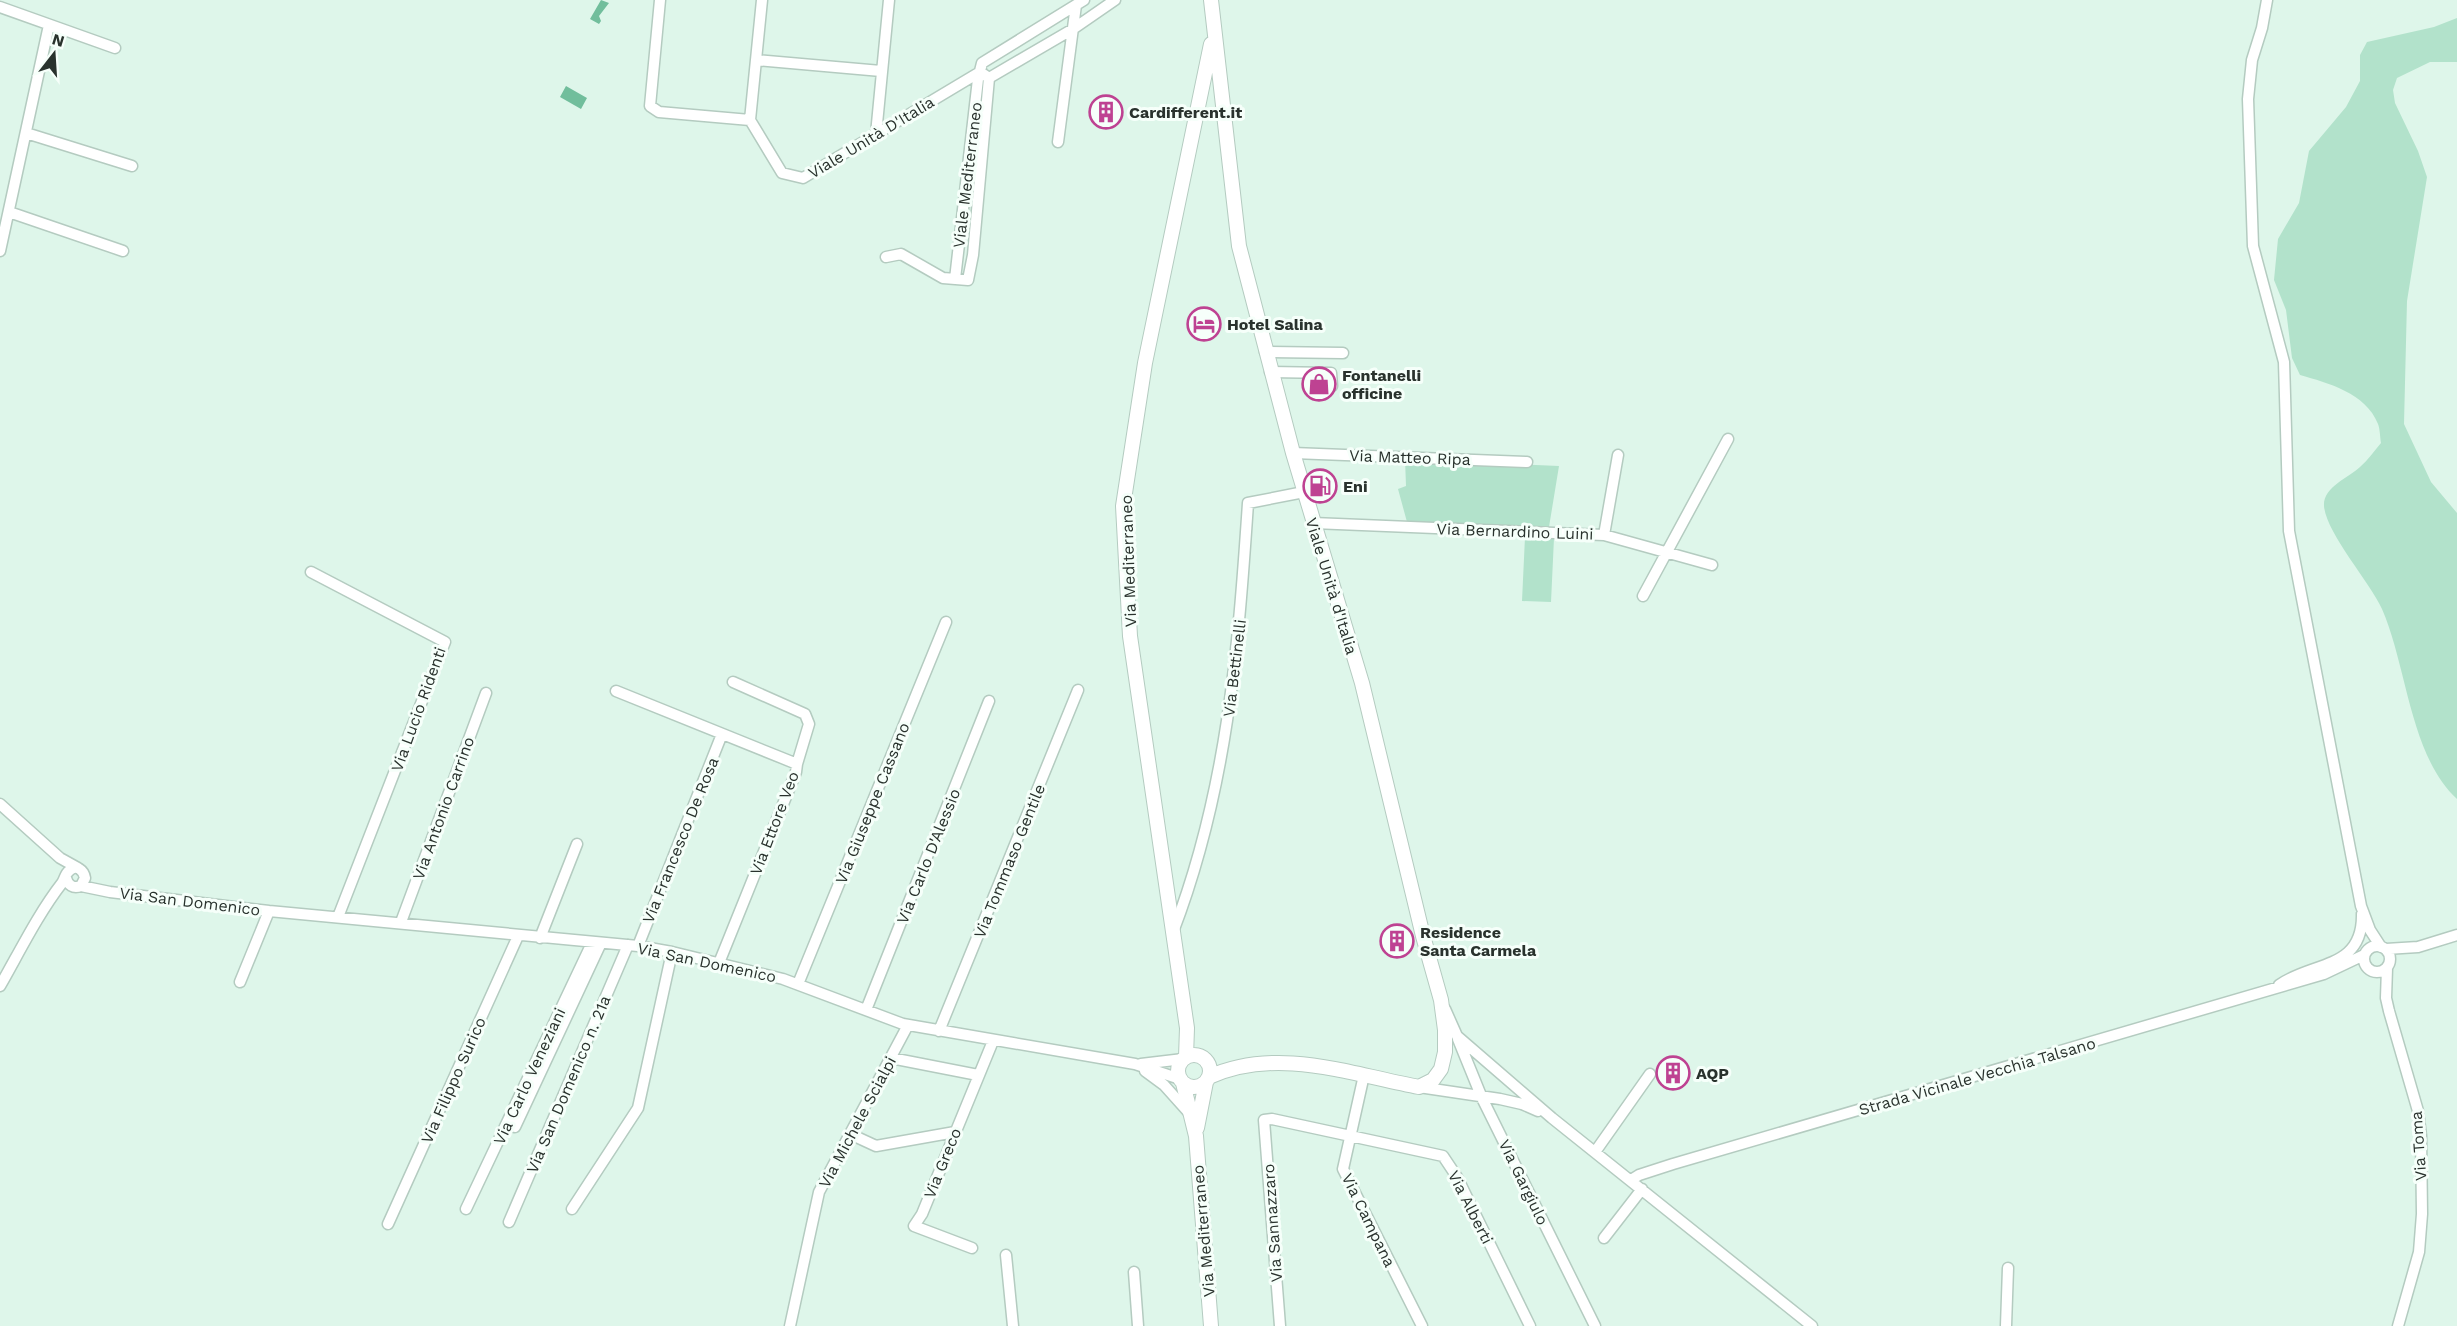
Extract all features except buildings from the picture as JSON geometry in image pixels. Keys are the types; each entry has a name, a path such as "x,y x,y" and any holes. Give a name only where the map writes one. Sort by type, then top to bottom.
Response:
{"main road":[{"name":"Viale Unità d'Italia","path":"1211,0 1239,246 1270,372 1362,683 1423,936 1442,1000 1445,1030 1441,1069 1433,1080 1419,1087"},
{"name":"Via Mediterraneo","path":"1184,1058 1187,1028 1130,636 1123,506 1145,363 1213,33"},
{"path":"1196,114 1210,106 1223,111"},
{"path":"1196,1054 1205,1059 1210,1067 1196,1136 1178,1068 1184,1058 1196,1054"},
{"path":"1182,1081 1197,1087 1232,1068 1309,1063 1419,1087"},
{"name":"Via Mediterraneo","path":"1196,1136 1211,1326"}],"street":[{"path":"660,0 650,106 659,112 750,120 762,0"},
{"path":"876,134 889,0"},
{"path":"1080,2 982,63 985,75 1073,28 1115,0"},
{"path":"2267,0 2262,28 2252,60 2248,88 2253,246 2284,362 2289,531 2361,906 2364,962 2368,969"},
{"path":"1058,142 1073,28 1080,2"},
{"path":"0,7 115,48"},
{"path":"0,251 49,25"},
{"path":"756,60 881,71"},
{"name":"Viale Unità D'Italia","path":"750,120 782,173 803,178 876,134 985,75"},
{"name":"Viale Mediterraneo","path":"886,256 901,254 943,278 958,280 985,75"},
{"path":"26,132 132,166"},
{"path":"9,212 123,251"},
{"path":"1265,352 1343,353"},
{"path":"1270,372 1331,373 1332,386"},
{"path":"1643,597 1728,439"},
{"name":"Via Matteo Ripa","path":"1293,453 1527,462"},
{"path":"1604,535 1618,455"},
{"name":"Via Bettinelli","path":"1173,933 1191,887 1224,748 1239,637 1248,503 1304,492"},
{"name":"Via Bernardino Luini","path":"1313,523 1604,535 1712,565"},
{"name":"Via Lucio Ridenti","path":"311,572 445,642 338,917"},
{"name":"Via Giuseppe Cassano","path":"798,984 946,622"},
{"path":"733,682 805,714 809,724 797,764"},
{"name":"Via Ettore Veo","path":"616,690 797,764 796,772 719,963"},
{"name":"Via Tommaso Gentile","path":"939,1031 1078,690"},
{"name":"Via Antonio Carrino","path":"401,922 486,693"},
{"name":"Via Carlo D'Alessio","path":"866,1010 989,701"},
{"name":"Via Francesco De Rosa","path":"633,946 722,734"},
{"name":"Via San Domenico","path":"0,804 60,858 81,870 110,892"},
{"path":"540,938 577,844"},
{"name":"Via San Domenico","path":"60,858 71,881 110,892 269,911 401,922 672,952 798,984 909,1026 1135,1064 1182,1081"},
{"path":"0,986 49,900 71,881 85,878 81,870 69,870 71,881"},
{"path":"1167,894 1191,887"},
{"path":"2361,906 2370,930 2390,956 2388,966"},
{"name":"Via San Domenico","path":"240,982 269,911"},
{"path":"2272,990 2292,976 2331,964 2344,957 2355,945 2362,921"},
{"path":"2324,974 2368,969 2379,972 2418,947 2457,935"},
{"name":"Via Filippo Surico","path":"388,1224 518,936"},
{"path":"515,1127 597,943"},
{"name":"Via Carlo Veneziani","path":"466,1209 597,943"},
{"name":"Via San Domenico n. 21a","path":"509,1222 633,946"},
{"path":"2324,974 2373,946 2418,947"},
{"path":"572,1209 638,1108 672,952"},
{"name":"Via Toma","path":"2388,966 2386,998 2418,1112 2421,1136 2422,1214 2419,1252 2398,1326"},
{"name":"Strada Vicinale Vecchia Talsano","path":"1631,1180 1639,1175 1673,1164 2324,974"},
{"name":"Via Gargiulo","path":"1442,1000 1482,1098 1595,1326"},
{"name":"Via Michele Scialpi","path":"790,1326 819,1192 909,1026"},
{"path":"1457,1036 1552,1118 1812,1326"},
{"name":"Via Greco","path":"972,1248 914,1226 922,1214 993,1041"},
{"path":"891,1058 978,1075"},
{"name":"Via San Domenico","path":"1135,1064 1184,1058"},
{"path":"1135,1064 1164,1085 1191,1116"},
{"path":"1595,1152 1650,1074"},
{"name":"Via Campana","path":"1364,1075 1348,1137 1343,1169 1422,1326"},
{"path":"1419,1087 1522,1104 1552,1118"},
{"name":"Via Alberti","path":"1264,1120 1272,1119 1443,1156 1457,1177 1530,1326"},
{"name":"Via Sannazzaro","path":"1264,1120 1280,1326"},
{"path":"850,1134 876,1146 955,1132"},
{"path":"1604,1238 1642,1189"},
{"path":"1006,1255 1013,1326"},
{"path":"2006,1326 2008,1268"},
{"path":"1134,1272 1138,1326"}],"shaded area":[{"path":"601,0 609,3 599,16 601,21 599,24 590,19"},
{"path":"2457,18 2457,62 2430,62 2397,78 2393,90 2395,103 2418,151 2427,177 2407,301 2404,424 2431,482 2457,513 2457,799 2441,781 2419,735 2398,657 2382,609 2332,530 2324,506 2325,499 2332,488 2360,467 2381,443 2378,424 2365,404 2355,397 2334,386 2300,375 2292,358 2286,310 2274,280 2278,239 2299,203 2309,151 2346,107 2360,81 2360,55 2367,42 2434,27"},
{"path":"566,86 587,98 581,109 560,97"},
{"path":"1405,459 1559,466 1549,527 1407,522 1398,489 1406,486"},
{"path":"1525,537 1554,538 1551,602 1522,601"}],"place":[{"name":"Cardifferent.it","path":"1106,112"},
{"name":"Hotel Salina","path":"1204,324"},
{"name":"Fontanelli officine","path":"1319,384"},
{"name":"Eni","path":"1320,486"},
{"name":"Residence Santa Carmela","path":"1397,941"},
{"name":"AQP","path":"1673,1073"}]}
